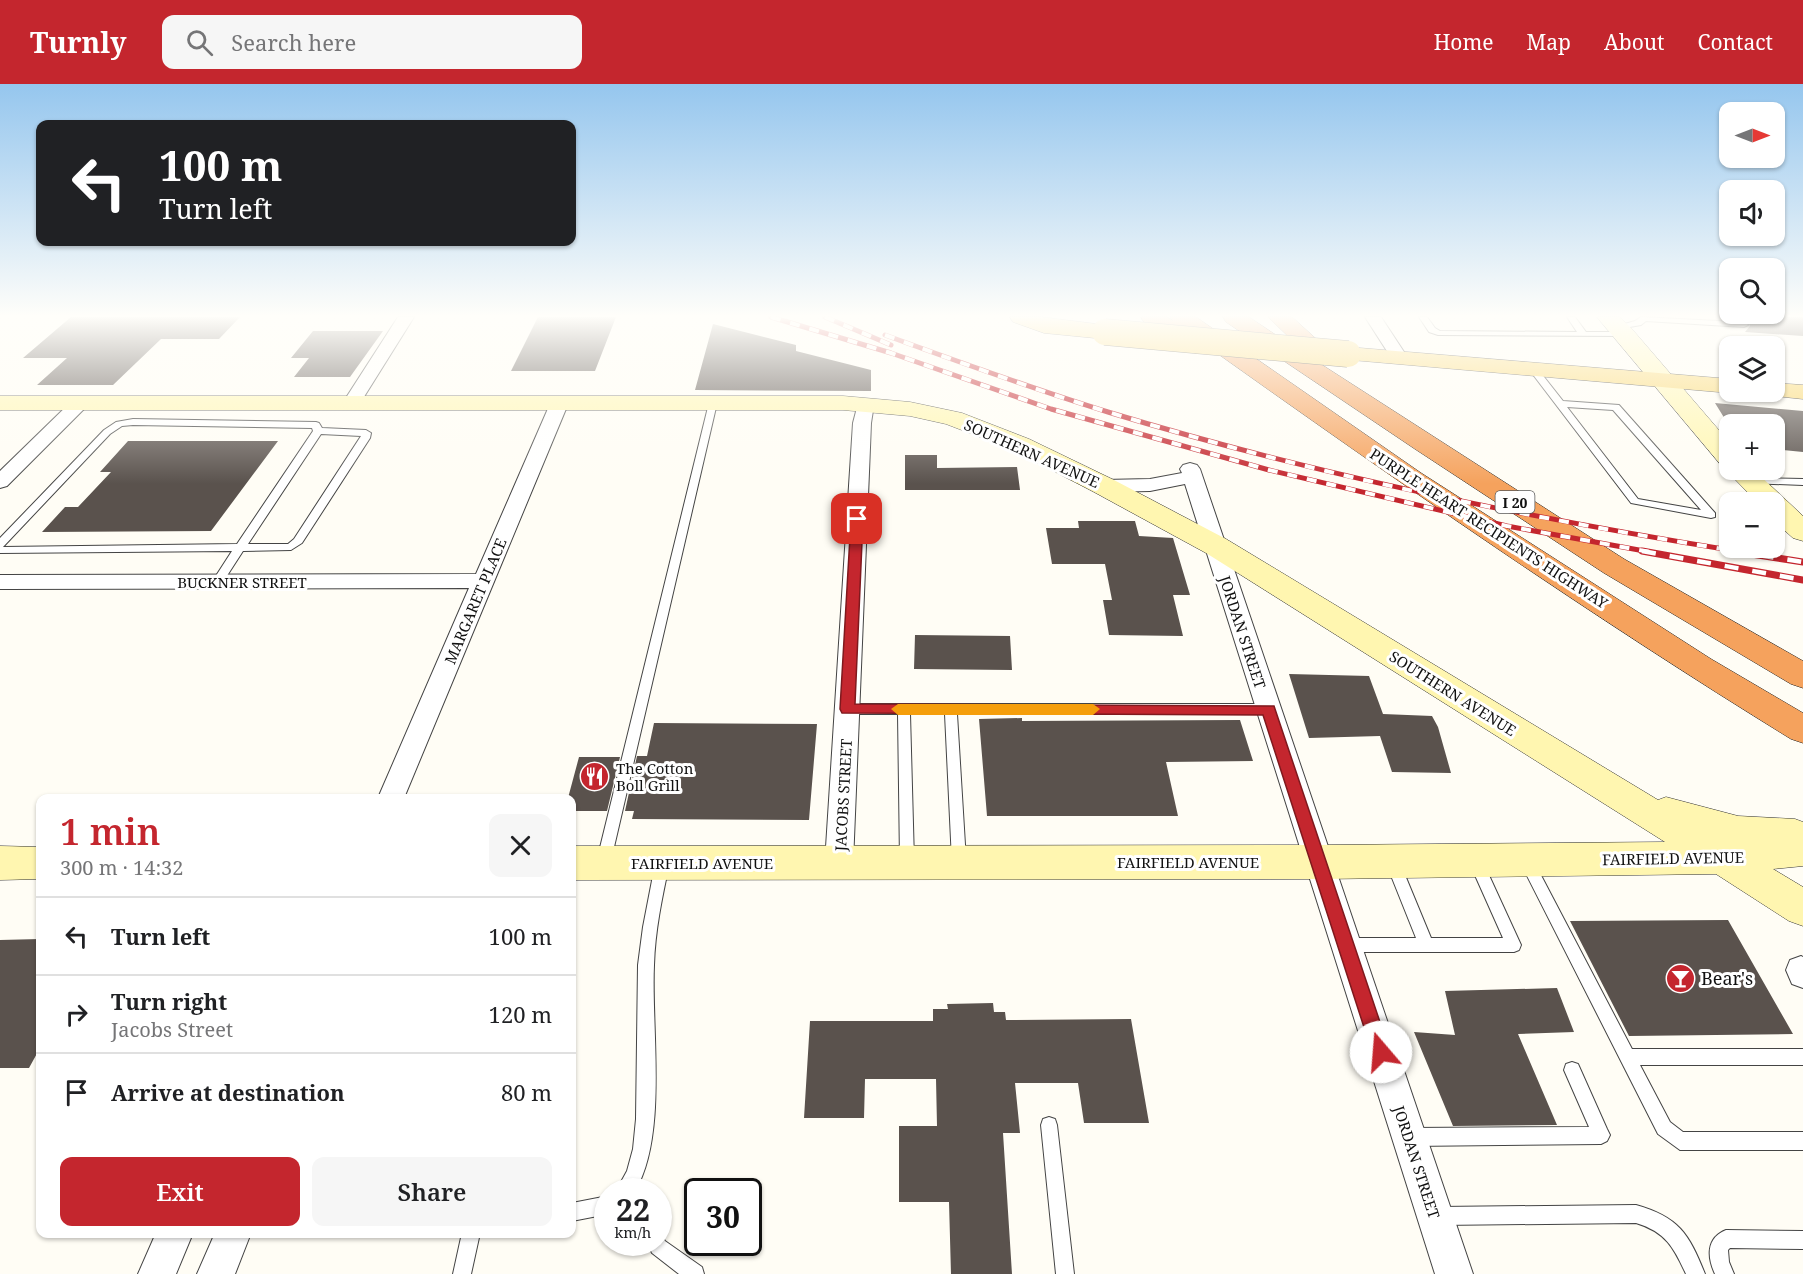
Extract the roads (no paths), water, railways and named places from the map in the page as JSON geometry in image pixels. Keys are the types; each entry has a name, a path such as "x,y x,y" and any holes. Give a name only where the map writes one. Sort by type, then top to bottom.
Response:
{"highway":[{"path":"1236,373 1411,479"},
{"name":"PURPLE HEART RECIPIENTS HIGHWAY","path":"1260,373 1411,479 1699,667 1803,730"},
{"name":"I 20","path":"1317,373 1614,566 1803,676"},
{"path":"1342,373 1424,444"}],"main road":[{"path":"1564,373 1719,385"},
{"path":"1785,391 1803,392"}],"street":[{"path":"351,404 371,373"},
{"path":"1657,373 1719,446"},
{"name":"SOUTHERN AVENUE","path":"0,403 866,404 931,413 985,429 1104,486 1216,546 1803,908"},
{"path":"0,482 80,403"},
{"name":"MARGARET PLACE","path":"393,794 559,404"},
{"name":"JACOBS STREET","path":"839,863 862,423 866,404"},
{"name":"JORDAN STREET","path":"1104,486 1150,485 1191,473 1454,1274"},
{"path":"1749,480 1761,492"},
{"path":"1785,515 1803,532"},
{"name":"BUCKNER STREET","path":"0,582 484,581"},
{"path":"1617,794 1682,817 1738,832 1803,835"},
{"name":"FAIRFIELD AVENUE","path":"587,863 1319,862 1720,858 1803,850"},
{"path":"0,863 36,863"},
{"path":"157,1274 173,1238"},
{"path":"216,1274 231,1238"}],"lane":[{"path":"1536,373 1560,404 1635,501 1711,515 1616,407 1560,404"},
{"path":"587,863 713,403"},
{"path":"0,544 107,432 119,424 133,422 304,423 316,424 318,431"},
{"path":"0,550 278,549 291,547 298,541 365,438 366,433 318,431"},
{"path":"217,582 318,431"},
{"path":"1785,480 1803,482"},
{"path":"847,709 1269,709"},
{"path":"904,709 907,863"},
{"path":"951,709 959,863"},
{"path":"1346,945 1514,945 1475,860"},
{"path":"1526,860 1664,1128 1680,1141 1803,1141"},
{"path":"1392,861 1426,945"},
{"path":"634,1178 644,1142 646,964 662,863"},
{"path":"1627,1057 1803,1057"},
{"path":"1409,1137 1601,1135 1572,1070"},
{"path":"1049,1125 1065,1274"},
{"path":"576,1211 594,1207"},
{"path":"1435,1216 1636,1214 1656,1219 1680,1240 1696,1274"},
{"path":"462,1274 470,1238"},
{"path":"1725,1274 1720,1264 1718,1247 1726,1239 1803,1240"},
{"path":"670,1256 695,1274"}],"railway":[{"path":"947,373 1051,409 1269,470 1507,526 1650,552"},
{"path":"989,373 1080,403 1264,456 1422,493 1582,525 1719,548"},
{"path":"1642,551 1803,580"},
{"path":"1777,558 1803,562"}],"place":[{"name":"The Cotton Boll Grill","path":"595,777"},
{"name":"Bear's","path":"1680,978"}]}
